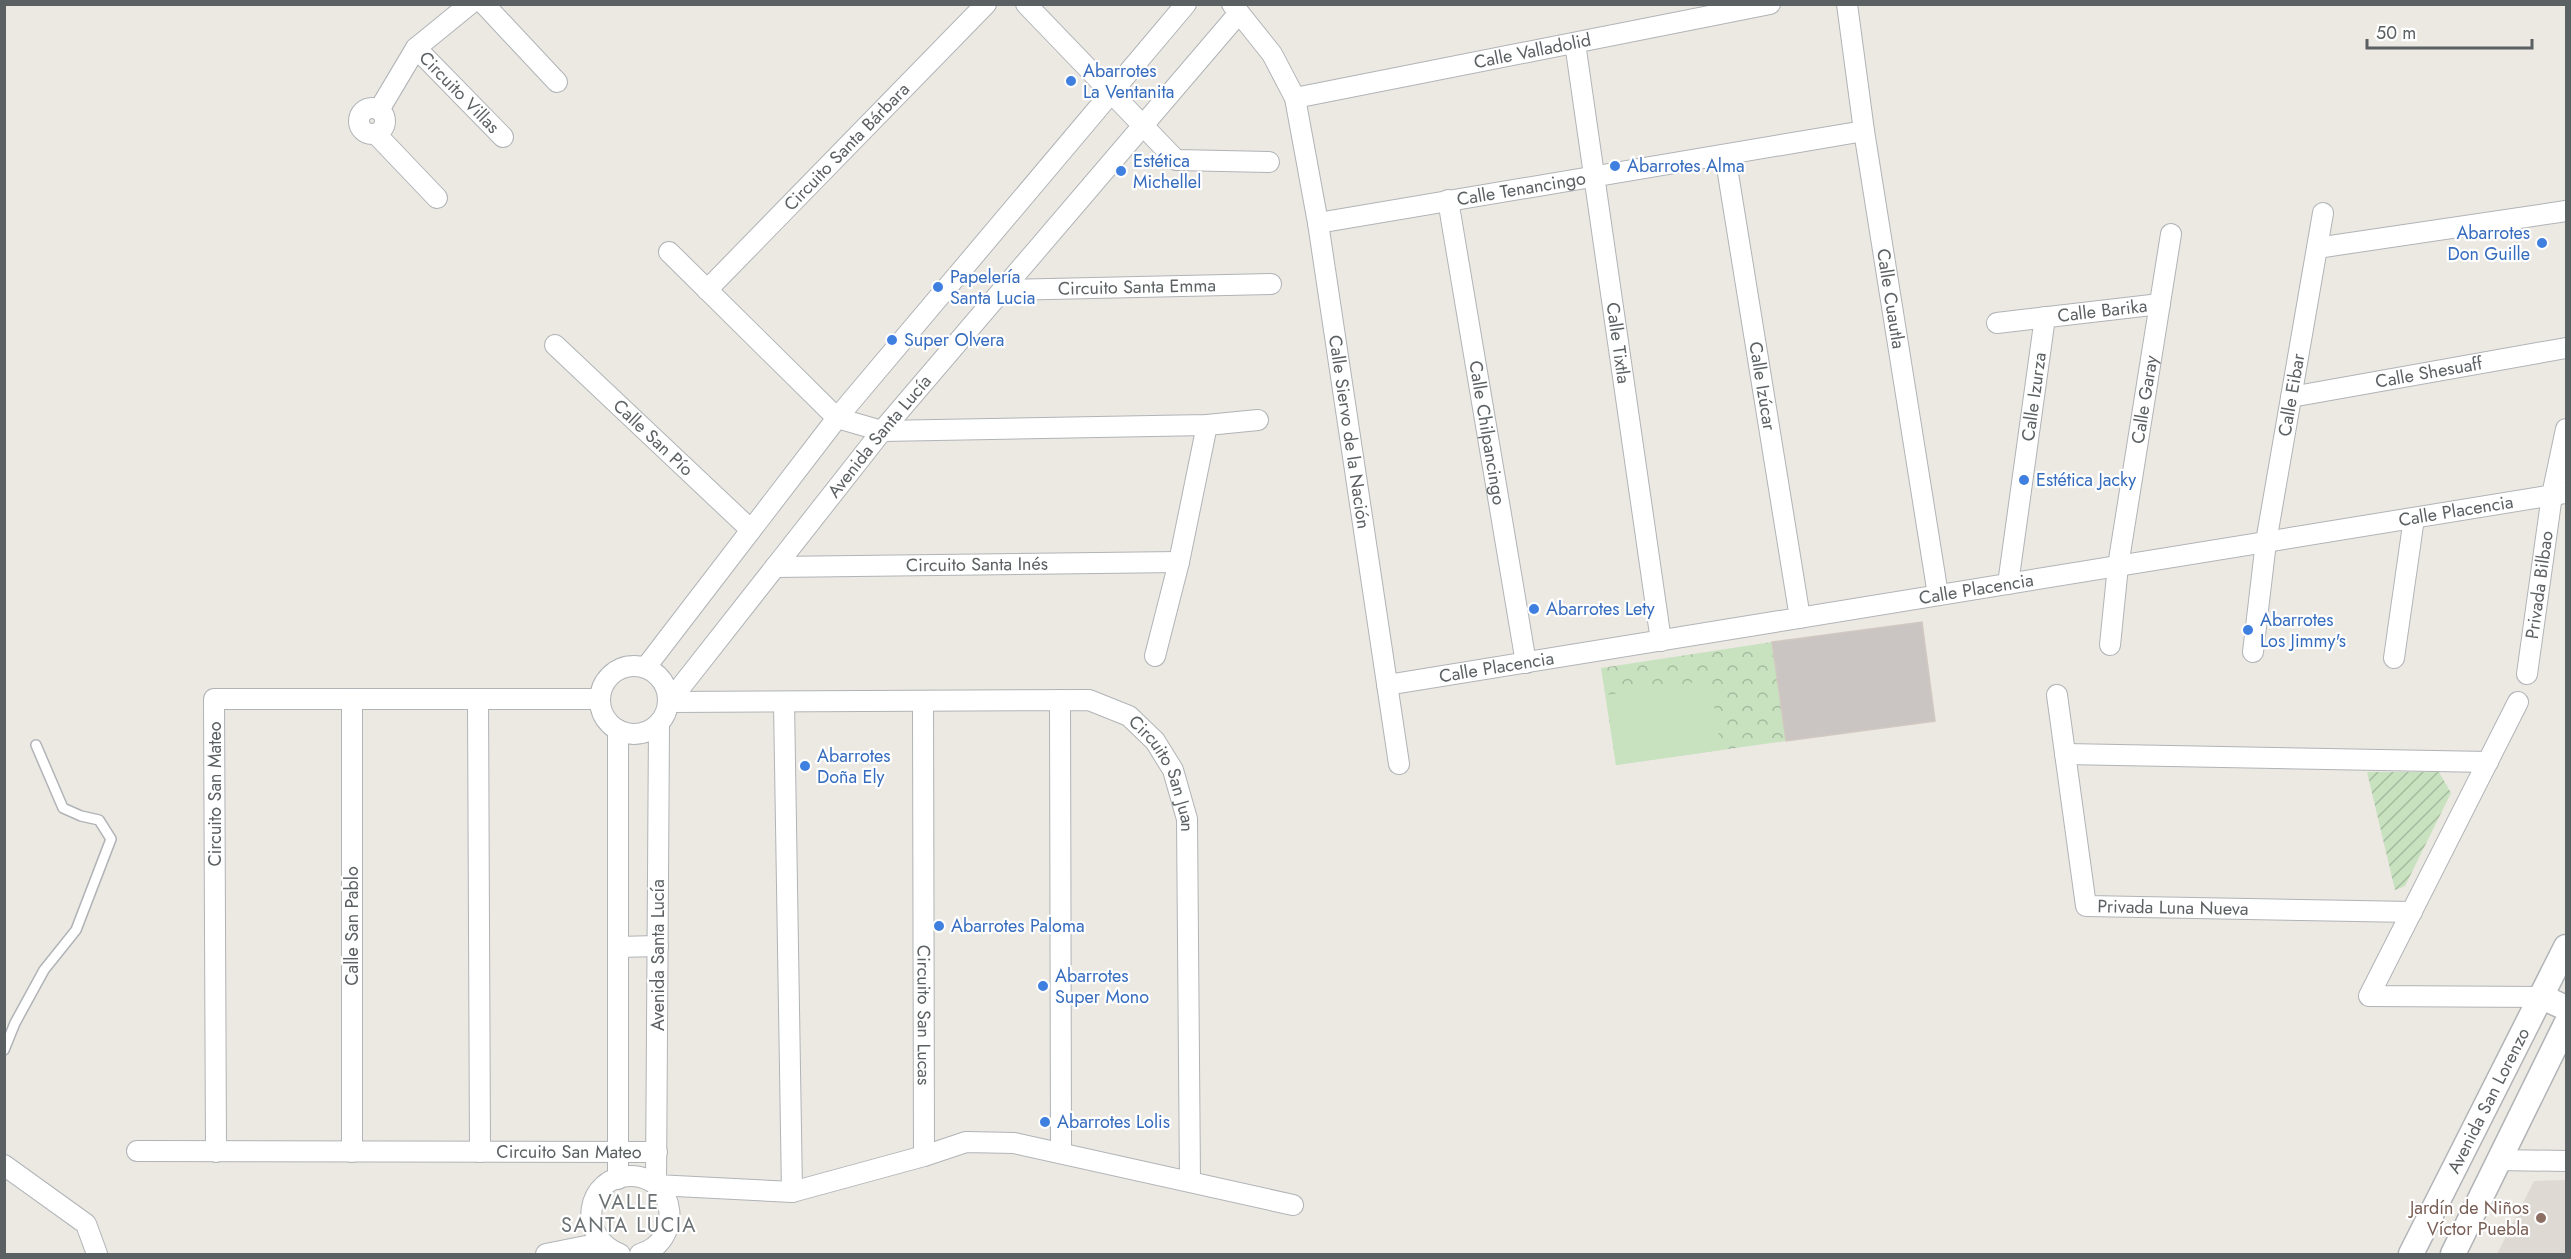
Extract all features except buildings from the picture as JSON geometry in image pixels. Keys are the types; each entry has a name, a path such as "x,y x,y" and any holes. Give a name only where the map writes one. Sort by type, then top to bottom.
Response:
{"street":[{"name":"Circuito Villas","path":"437,198 376,134 366,133 359,126 358,120 364,111 374,108 379,111 416,48 470,4"},
{"path":"484,4 557,82"},
{"name":"Circuito Santa Bárbara","path":"707,290 986,4"},
{"path":"1026,4 1176,160 1269,162"},
{"path":"645,667 837,418 1186,4"},
{"name":"Calle Valladolid","path":"1295,98 1770,4"},
{"name":"Calle Cuautla","path":"1846,4 1938,595"},
{"name":"Calle Siervo de la Nación","path":"1235,9 1272,54 1295,98 1318,223 1399,764"},
{"name":"Avenida Santa Lucía","path":"669,702 882,431 1143,126 1235,9"},
{"name":"Calle Tixtla","path":"1575,43 1661,641"},
{"name":"Circuito Villas","path":"416,48 503,137"},
{"name":"Calle Tenancingo","path":"1318,223 1864,131"},
{"name":"Calle Izúcar","path":"1725,154 1800,618"},
{"name":"Calle Chilpancingo","path":"1448,200 1526,663"},
{"path":"2317,248 2566,211"},
{"name":"Calle Eibar","path":"2253,652 2266,542 2324,213"},
{"name":"Calle Garay","path":"2110,645 2118,566 2171,234"},
{"path":"669,252 837,418 882,431 1207,425 1258,420"},
{"name":"Circuito Santa Emma","path":"1002,290 1271,284"},
{"name":"Calle Barika","path":"1998,323 2160,304"},
{"name":"Calle Izurza","path":"2008,584 2045,317"},
{"name":"Calle San Pío","path":"555,345 751,530"},
{"name":"Calle Shesuaff","path":"2291,397 2566,348"},
{"path":"1155,656 1179,562 1207,425"},
{"name":"Privada Bilbao","path":"2527,674 2559,494 2566,429"},
{"name":"Calle Placencia","path":"1387,685 2559,494"},
{"path":"2394,658 2414,518"},
{"name":"Circuito Santa Inés","path":"775,567 1179,562"},
{"path":"629,666 645,667 658,675 666,686 669,702 659,724 639,734 618,730 604,717 599,699 603,683 614,671 629,666"},
{"name":"Privada Luna Nueva","path":"2057,695 2086,906 2412,912"},
{"name":"Circuito San Mateo","path":"216,1152 214,699 599,699"},
{"name":"Calle San Pablo","path":"352,699 352,1152"},
{"name":"Circuito San Mateo","path":"478,699 480,1152"},
{"path":"669,702 1060,700 1061,1154"},
{"name":"Circuito San Juan","path":"1060,700 1089,700 1129,716 1155,741 1173,770 1182,798 1186,819 1190,1181"},
{"name":"Circuito San Lucas","path":"923,701 924,1156"},
{"path":"784,702 792,1192"},
{"path":"2518,702 2369,996 2542,997 2566,1008"},
{"name":"Avenida Santa Lucía","path":"656,1185 659,724"},
{"path":"618,730 618,1179"},
{"path":"2066,754 2488,762"},
{"path":"618,946 658,946"},
{"name":"Avenida San Lorenzo","path":"2411,1254 2566,947"},
{"name":"Avenida San Lorenzo","path":"2453,1254 2566,1024"},
{"path":"620,1254 601,1243 594,1232 591,1219 592,1206 597,1195 606,1185 618,1179 638,1178 656,1185 792,1192 924,1156 966,1142 1014,1143 1293,1205"},
{"path":"2467,1144 2499,1160 2566,1161"},
{"name":"Circuito San Mateo","path":"137,1152 657,1152"},
{"path":"4,1165 86,1224 97,1254"},
{"path":"645,1254 659,1245 666,1235 670,1222 670,1208 665,1196 656,1185"},
{"path":"546,1254 601,1243"}],"lane":[{"path":"4,1050 15,1023 44,970 76,930 111,839 99,820 81,816 63,808 36,745"}],"shaded area":[{"name":"Jardín de Niños Víctor Puebla","path":"2566,1180 2566,1254 2497,1254 2534,1181"}],"green space":[{"path":"1772,642 1786,741 1616,765 1601,668"},
{"path":"1710,680 1721,750 1616,765 1606,695"},
{"path":"2367,772 2439,772 2451,793 2405,886 2395,890"}],"place":[{"name":"Abarrotes La Ventanita","path":"1071,81"},
{"name":"Abarrotes Alma","path":"1615,166"},
{"name":"Estética Michellel","path":"1121,171"},
{"name":"Abarrotes Don Guille","path":"2542,243"},
{"name":"Papelería Santa Lucia","path":"938,287"},
{"name":"Super Olvera","path":"892,340"},
{"name":"Estética Jacky","path":"2024,480"},
{"name":"Abarrotes Lety","path":"1534,609"},
{"name":"Abarrotes Los Jimmy's","path":"2248,630"},
{"name":"Abarrotes Doña Ely","path":"805,766"},
{"name":"Abarrotes Paloma","path":"939,926"},
{"name":"Abarrotes Super Mono","path":"1043,986"},
{"name":"Abarrotes Lolis","path":"1045,1122"},
{"name":"Jardín de Niños Víctor Puebla","path":"2541,1218"}],"district":[{"name":"VALLE SANTA LUCIA","path":"629,1214"}]}
